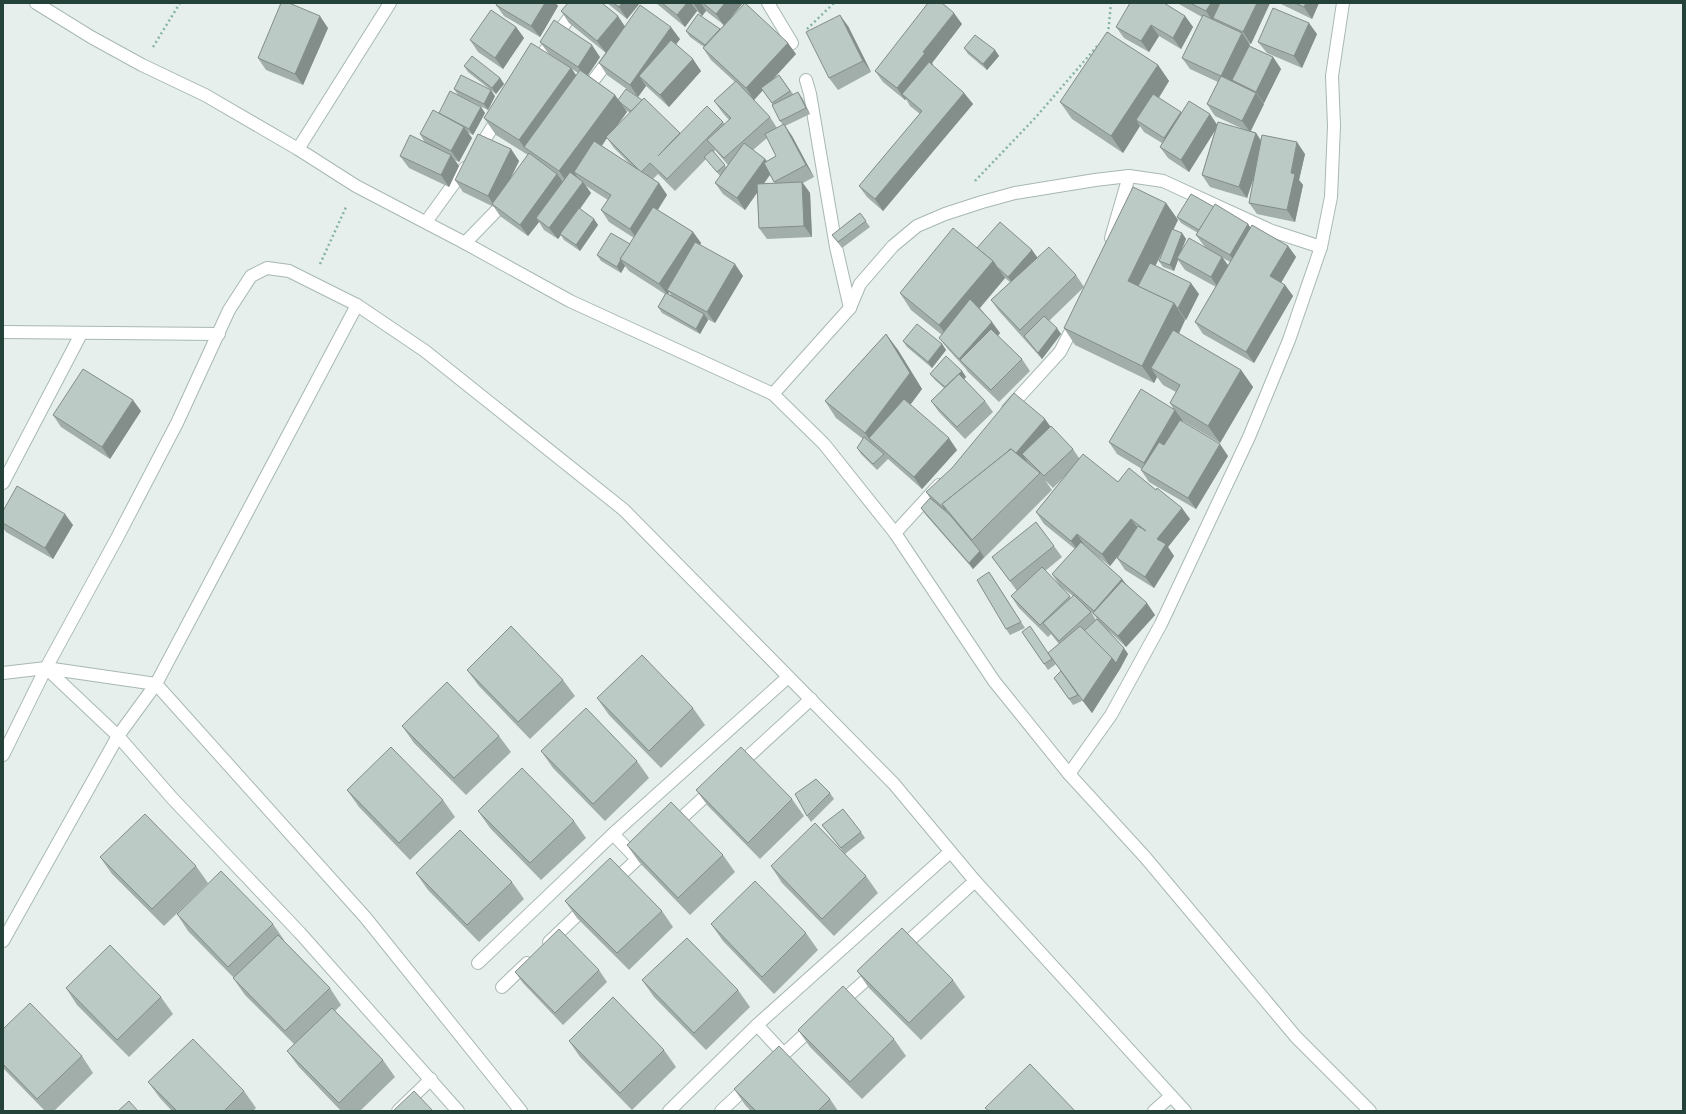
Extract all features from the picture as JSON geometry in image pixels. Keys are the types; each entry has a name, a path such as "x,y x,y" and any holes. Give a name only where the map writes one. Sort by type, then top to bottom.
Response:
{"street":[{"path":"36,3 91,37 142,65 205,95 298,149 356,186 466,243 570,301 773,394 824,444 896,533 994,681 1069,774 1145,857 1296,1038 1370,1111"},
{"path":"298,149 390,3"},
{"path":"528,73 580,3"},
{"path":"768,3 792,43"},
{"path":"1069,774 1111,715 1161,624 1249,437 1289,340 1321,247 1331,197 1334,126 1332,76 1343,3"},
{"path":"578,102 620,45"},
{"path":"806,80 810,94 838,262 850,308"},
{"path":"426,222 482,144 506,105"},
{"path":"773,394 850,308 860,284 893,246 917,226 945,214 1015,193 1129,176 1163,181 1272,231 1321,247"},
{"path":"1109,246 1129,176"},
{"path":"466,243 498,209 515,186"},
{"path":"3,755 46,668 117,538 177,423 230,310 251,276 267,268 289,271 357,305 425,351 624,510 894,784 975,881 1185,1111"},
{"path":"3,941 118,736 156,684 357,305"},
{"path":"1002,416 1060,352 1081,311"},
{"path":"3,332 81,334 219,334"},
{"path":"3,483 81,334"},
{"path":"896,533 948,474"},
{"path":"46,668 118,736 172,798 300,933 458,1111"},
{"path":"3,673 46,668 156,684 365,917 521,1111"},
{"path":"478,963 613,834 788,677"},
{"path":"666,833 810,699"},
{"path":"613,834 637,860"},
{"path":"502,987 654,843"},
{"path":"669,1111 757,1025 950,852"},
{"path":"894,954 975,881"},
{"path":"721,1111 882,965"},
{"path":"757,1025 784,1054"},
{"path":"398,1111 431,1079"},
{"path":"1154,1111 1171,1096"}],"path":[{"path":"142,65 180,3"},
{"path":"792,43 834,3"},
{"path":"972,185 1036,117 1108,34 1111,3"},
{"path":"311,282 356,186"}],"building":[{"path":"281,3 289,3 320,16 295,74 258,58"},
{"path":"497,3 545,3 531,26 496,5"},
{"path":"568,3 602,3 618,16 597,41 561,11"},
{"path":"613,3 622,3 619,7"},
{"path":"662,3 687,3 677,15"},
{"path":"703,3 725,3 716,14"},
{"path":"745,3 788,43 746,88 703,48"},
{"path":"928,3 942,3 954,13 897,88 875,71"},
{"path":"1130,3 1164,3 1185,16 1173,38 1151,25 1141,41 1116,27"},
{"path":"1190,3 1211,3 1206,11"},
{"path":"1220,3 1257,3 1243,32 1213,18"},
{"path":"1295,3 1306,3 1304,7"},
{"path":"640,5 671,27 630,85 599,63"},
{"path":"1273,8 1309,23 1294,56 1258,42"},
{"path":"491,10 516,27 495,58 470,40"},
{"path":"698,14 720,29 705,45 686,31"},
{"path":"840,15 863,61 829,78 806,32"},
{"path":"1203,15 1242,33 1221,76 1182,58"},
{"path":"554,20 592,45 578,67 540,42"},
{"path":"1107,32 1158,65 1111,136 1060,102"},
{"path":"975,35 995,50 983,64 964,48"},
{"path":"671,40 693,59 660,95 639,76"},
{"path":"531,43 571,68 519,140 484,118"},
{"path":"1249,46 1273,57 1256,92 1232,80"},
{"path":"472,56 500,78 492,88 464,66"},
{"path":"929,62 964,93 875,199 859,186 922,111 902,94"},
{"path":"580,70 615,95 559,171 524,147"},
{"path":"461,75 491,90 484,104 454,89"},
{"path":"779,75 790,91 772,103 761,88"},
{"path":"1221,76 1256,93 1242,121 1207,104"},
{"path":"736,81 770,117 724,158 707,140 731,118 714,101"},
{"path":"626,89 642,100 631,111 618,100"},
{"path":"450,91 481,107 469,129 439,113"},
{"path":"798,92 806,108 780,121 772,105"},
{"path":"1153,94 1181,112 1164,138 1136,120"},
{"path":"644,98 680,133 658,156 707,106 723,122 667,179 650,163 641,172 606,137"},
{"path":"1189,101 1210,114 1181,160 1160,147"},
{"path":"433,110 464,127 451,151 420,134"},
{"path":"1218,122 1256,133 1239,187 1202,175"},
{"path":"784,124 806,165 774,182 764,163 776,156 765,134"},
{"path":"478,134 511,149 488,196 455,180"},
{"path":"410,135 451,155 441,175 400,156"},
{"path":"1262,135 1297,142 1291,173 1295,174 1287,210 1249,203"},
{"path":"594,141 659,183 630,229 601,210 611,195 574,172"},
{"path":"744,143 765,159 737,198 715,183"},
{"path":"712,150 725,165 717,172 704,157"},
{"path":"529,153 557,174 520,225 492,204"},
{"path":"570,172 583,182 549,228 536,218"},
{"path":"802,182 804,226 759,228 757,184"},
{"path":"1133,187 1166,203 1128,281 1174,303 1142,366 1064,328"},
{"path":"1191,194 1214,207 1199,230 1177,217"},
{"path":"1215,204 1248,224 1230,255 1196,235"},
{"path":"653,207 693,232 659,284 620,259"},
{"path":"579,208 594,219 576,245 560,234"},
{"path":"860,213 866,221 838,242 832,235"},
{"path":"1000,222 1032,250 1008,277 993,261 977,248"},
{"path":"1252,225 1288,246 1270,276 1285,285 1246,352 1195,322"},
{"path":"953,228 993,261 939,325 900,293"},
{"path":"1172,229 1182,233 1170,265 1159,261"},
{"path":"611,233 630,244 620,259 617,267 597,255"},
{"path":"1189,238 1222,257 1211,277 1177,258"},
{"path":"695,242 735,264 707,312 667,290"},
{"path":"1049,247 1076,275 1020,330 991,300"},
{"path":"1150,263 1191,283 1178,308 1174,303 1138,286"},
{"path":"666,293 704,314 696,329 658,307"},
{"path":"970,299 992,322 959,359 939,338"},
{"path":"1044,316 1057,328 1038,353 1024,336"},
{"path":"917,324 942,344 928,362 903,341"},
{"path":"991,329 1022,359 991,390 960,360"},
{"path":"1173,330 1241,370 1208,426 1170,403 1180,385 1151,368"},
{"path":"886,334 910,373 865,433 825,401"},
{"path":"946,356 962,371 945,387 930,374"},
{"path":"83,369 133,400 102,447 53,415"},
{"path":"959,374 985,401 957,427 931,401"},
{"path":"1141,389 1175,410 1144,463 1109,442"},
{"path":"1014,393 1045,419 1016,453 1010,449 942,504 946,510 926,492 952,468"},
{"path":"904,399 949,438 914,477 869,438"},
{"path":"1180,420 1220,444 1188,498 1141,470 1159,442 1164,445"},
{"path":"1051,426 1073,449 1044,476 1022,454"},
{"path":"864,437 884,454 873,464 857,448"},
{"path":"1011,449 1040,473 972,540 942,504"},
{"path":"1083,454 1118,482 1129,468 1156,490 1157,488 1182,508 1157,539 1166,544 1145,577 1117,558 1138,526 1146,531 1131,519 1102,554 1077,534 1071,541 1036,512"},
{"path":"17,486 65,514 45,548 3,523 3,511"},
{"path":"930,498 950,515 980,551 969,563 921,508"},
{"path":"1036,522 1054,546 1010,581 992,557"},
{"path":"1081,542 1122,579 1094,611 1052,574"},
{"path":"1042,567 1070,596 1040,625 1011,596"},
{"path":"989,572 1021,622 1006,629 977,580"},
{"path":"1122,581 1147,603 1118,636 1093,613"},
{"path":"1074,595 1091,612 1059,641 1043,623"},
{"path":"1097,619 1124,648 1116,663 1084,631"},
{"path":"511,626 563,680 518,722 467,670"},
{"path":"1030,626 1052,659 1044,664 1022,632"},
{"path":"1080,626 1112,658 1083,701 1048,653"},
{"path":"642,655 693,708 649,751 597,698"},
{"path":"1061,671 1078,695 1069,699 1054,678"},
{"path":"447,682 499,736 454,778 402,726"},
{"path":"586,708 637,761 593,804 541,751"},
{"path":"391,747 443,800 399,843 347,790"},
{"path":"741,747 792,799 748,843 696,790"},
{"path":"522,768 574,821 530,863 478,811"},
{"path":"816,779 830,793 807,816 795,794"},
{"path":"671,802 723,855 678,898 627,845"},
{"path":"843,809 861,832 841,848 822,825"},
{"path":"145,814 196,866 152,909 100,857"},
{"path":"815,823 866,876 822,919 771,866"},
{"path":"460,830 512,882 467,925 416,873"},
{"path":"610,858 662,911 617,953 565,901"},
{"path":"221,871 273,924 228,967 177,914"},
{"path":"755,881 806,933 762,977 711,924"},
{"path":"902,928 953,980 909,1023 857,971"},
{"path":"559,929 599,970 555,1013 515,972"},
{"path":"278,935 330,988 285,1031 233,978"},
{"path":"687,938 738,990 694,1033 642,980"},
{"path":"110,945 161,997 117,1040 66,988"},
{"path":"843,986 894,1039 850,1082 798,1030"},
{"path":"613,997 664,1050 620,1093 569,1041"},
{"path":"30,1003 82,1056 37,1099 3,1064 3,1029"},
{"path":"332,1008 383,1060 339,1103 287,1051"},
{"path":"193,1039 244,1091 224,1111 177,1111 148,1082"},
{"path":"779,1046 830,1099 818,1111 756,1111 734,1089"},
{"path":"1030,1064 1075,1111 989,1111 985,1108"},
{"path":"414,1091 433,1111 393,1111"},
{"path":"129,1101 138,1111 118,1111"}]}
